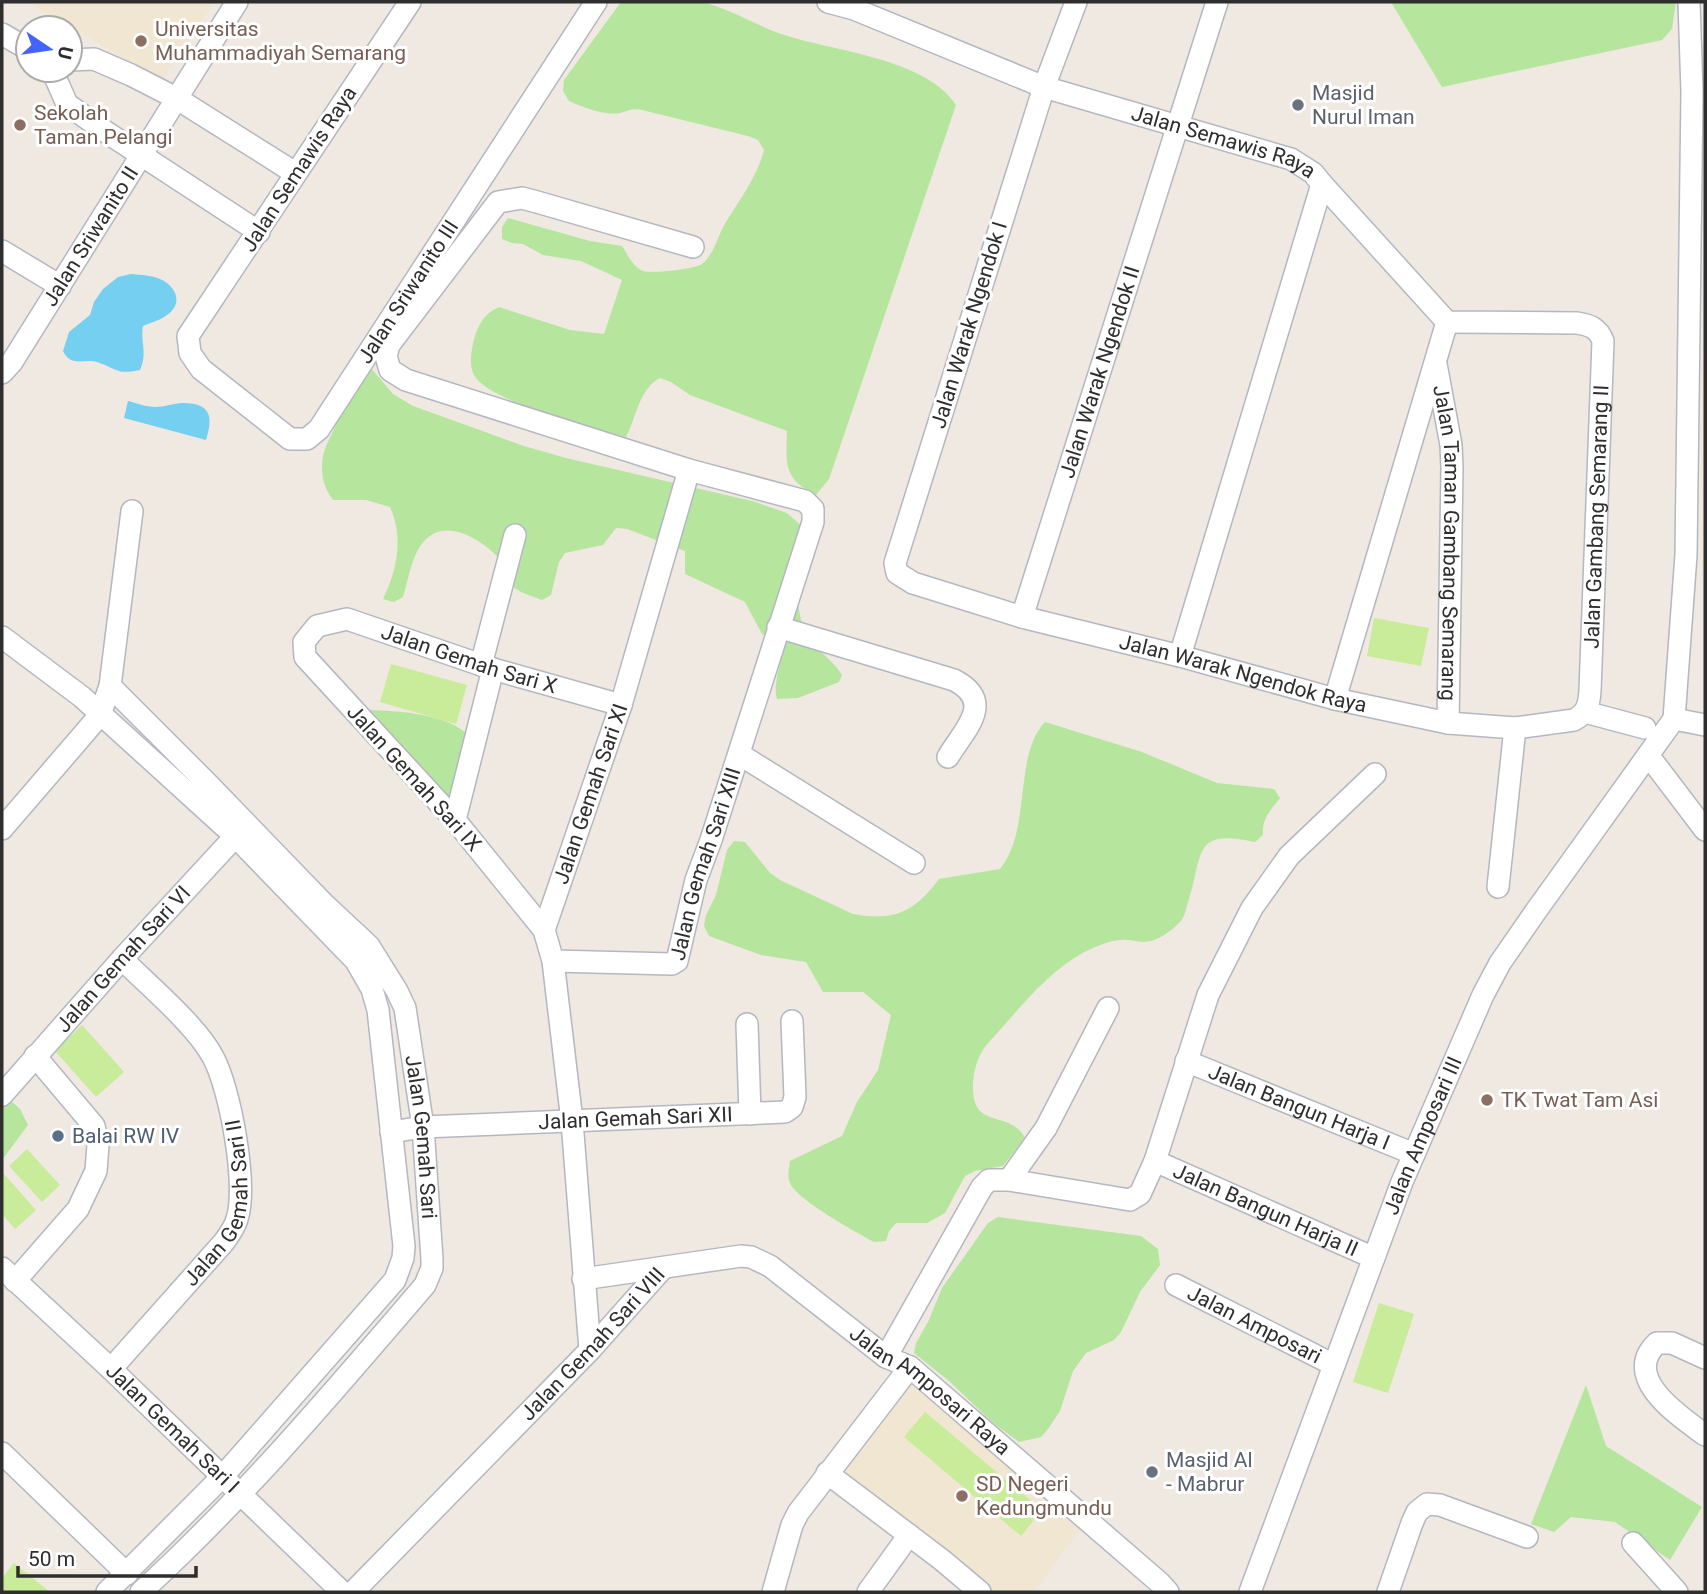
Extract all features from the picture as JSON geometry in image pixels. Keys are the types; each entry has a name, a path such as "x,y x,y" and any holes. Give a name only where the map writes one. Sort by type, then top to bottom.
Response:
{"street":[{"name":"Jalan Sriwanito II","path":"2,373 12,362 237,2"},
{"name":"Jalan Semawis Raya","path":"188,336 260,232 295,173 410,2"},
{"name":"Jalan Sriwanito III","path":"188,336 190,353 201,369 290,439 307,439 319,429 596,2"},
{"name":"Jalan Semawis Raya","path":"828,2 849,5 1044,87 1291,159 1313,173 1322,184 1180,656"},
{"name":"Jalan Warak Ngendok I","path":"895,562 1044,87 1076,2"},
{"name":"Jalan Warak Ngendok II","path":"1022,617 1217,2"},
{"path":"1689,2 1698,162 1688,377 1696,558 1674,719 1705,725"},
{"path":"84,59 94,59 176,98 295,173"},
{"path":"58,84 67,103 260,232"},
{"path":"1322,184 1447,322"},
{"path":"690,470 406,380 390,370 386,356 389,345 498,202 508,198 537,202 693,247"},
{"path":"2,251 60,286"},
{"name":"Jalan Gambang Semarang II","path":"1447,322 1577,323 1594,328 1600,333 1602,341 1588,702"},
{"name":"Jalan Taman Gambang Semarang","path":"1335,699 1447,322"},
{"name":"Jalan Taman Gambang Semarang","path":"1435,362 1444,397 1452,468 1448,723"},
{"name":"Jalan Gemah Sari XIII","path":"553,961 672,964 677,961 696,880 813,523 813,509 805,501 690,470"},
{"name":"Jalan Gemah Sari XI","path":"544,929 621,705 690,470"},
{"path":"2,830 100,715 110,686 132,511"},
{"path":"455,820 515,535"},
{"name":"Jalan Warak Ngendok Raya","path":"895,562 897,573 906,581 1022,617 1180,656 1335,699 1448,723 1515,728 1574,720 1588,702"},
{"name":"Jalan Gemah Sari X","path":"317,626 350,620 487,667 621,705"},
{"name":"Jalan Gemah Sari IX","path":"317,626 306,638 303,646 305,657 455,820 544,929"},
{"path":"778,627 954,680 968,688 974,700 972,721 967,732 947,757"},
{"name":"Jalan Gemah Sari","path":"2,637 82,697 100,715 241,831"},
{"name":"Jalan Gemah Sari","path":"107,1592 223,1476 395,1280 404,1246 378,1010 372,989 347,937 241,831 110,686"},
{"path":"1588,702 1645,727"},
{"name":"Jalan Amposari III","path":"1250,1592 1414,1154 1483,995 1500,963 1674,719"},
{"path":"1499,887 1515,728"},
{"path":"739,754 914,863"},
{"path":"1648,755 1705,830"},
{"path":"886,1357 982,1187 992,1179 1130,1200 1140,1194 1155,1161 1208,995 1234,942 1270,880 1289,856 1375,774"},
{"name":"Jalan Gemah Sari VI","path":"2,1095 122,959 241,831"},
{"path":"544,929 553,961 572,1121 590,1350"},
{"name":"Jalan Gemah Sari","path":"141,1592 241,1494 344,1380 425,1285 429,1276 432,1258 423,1127 405,1008 369,946 347,937"},
{"name":"Jalan Gemah Sari II","path":"111,1368 224,1242 238,1218 240,1204 237,1146 223,1084 214,1058 201,1039 122,959"},
{"path":"1009,1180 1046,1128 1108,1008"},
{"name":"Jalan Gemah Sari XII","path":"391,1132 423,1127 789,1111 794,1103 792,1021"},
{"path":"747,1024 750,1114"},
{"path":"8,1274 78,1209 96,1171 98,1145 94,1126 35,1056"},
{"name":"Jalan Bangun Harja I","path":"1186,1061 1414,1154"},
{"name":"Jalan Bangun Harja II","path":"1155,1161 1374,1258"},
{"name":"Jalan Amposari Raya","path":"663,1268 741,1256 770,1266 886,1357 910,1367 1168,1592"},
{"name":"Jalan Gemah Sari VIII","path":"583,1279 663,1268"},
{"name":"Jalan Gemah Sari VIII","path":"353,1592 590,1350 663,1268"},
{"name":"Jalan Gemah Sari I","path":"8,1274 111,1368 342,1592"},
{"name":"Jalan Amposari","path":"1176,1285 1334,1365"},
{"path":"1705,1358 1672,1343 1657,1343 1647,1360 1652,1387 1665,1404 1705,1435"},
{"path":"774,1592 792,1525 805,1501 910,1367"},
{"path":"2,1453 127,1574"},
{"path":"827,1473 980,1592"},
{"path":"1388,1592 1412,1523 1417,1512 1427,1504 1440,1505 1527,1537"},
{"path":"868,1592 909,1535"},
{"path":"1633,1543 1677,1592"}],"shaded area":[{"name":"Universitas Muhammadiyah Semarang","path":"27,2 214,2 162,80 84,35 84,14 48,14"},
{"name":"SD Negeri Kedungmundu","path":"911,1377 1086,1521 1034,1592 994,1592 836,1471"}],"green space":[{"path":"684,1 711,4 781,34 901,66 942,89 956,105 829,479 816,495 797,483 792,476 786,452 787,431 690,395 660,378 647,389 626,437 568,421 499,395 483,385 472,371 471,356 476,332 493,310 499,307 570,330 604,334 622,280 581,261 543,255 523,244 502,239 502,227 508,218 590,241 622,246 634,264 643,271 691,268 702,264 710,254 761,160 764,150 758,140 748,136 642,110 607,113 569,101 563,91 564,80 621,2"},
{"path":"1391,2 1676,2 1672,29 1662,40 1442,87"},
{"path":"370,367 393,394 413,406 524,446 752,501 787,513 804,528 798,587 800,616 812,642 842,675 839,682 798,698 777,699 780,645 762,634 745,602 685,574 685,551 627,529 616,528 603,545 565,553 559,562 551,595 542,600 512,586 501,560 481,543 461,533 440,532 430,536 421,545 412,563 403,597 394,602 383,599 392,577 398,542 390,507 366,500 333,500 326,488 322,467 326,446 361,372"},
{"path":"1374,618 1429,628 1421,666 1367,656"},
{"path":"391,664 467,685 456,724 380,702"},
{"path":"368,710 434,718 459,728 468,735 452,809"},
{"path":"1045,722 1142,752 1217,783 1274,789 1280,798 1265,819 1263,835 1255,842 1220,839 1210,842 1204,849 1199,858 1184,915 1172,929 1148,942 1118,940 1091,949 1048,978 1023,1004 982,1052 973,1084 978,1108 984,1114 1018,1129 1025,1138 1003,1166 975,1171 965,1176 945,1213 927,1223 896,1223 889,1231 886,1241 874,1242 804,1198 790,1183 788,1172 790,1161 842,1136 857,1102 878,1070 891,1015 863,992 823,992 806,962 761,955 709,936 704,926 706,915 716,895 727,850 734,841 745,842 770,873 780,880 853,914 881,916 903,912 921,899 939,879 1000,869 1010,853 1016,835 1029,754 1035,736"},
{"path":"82,1025 124,1072 96,1097 55,1051"},
{"path":"7,1097 20,1109 28,1125 2,1160 2,1103"},
{"path":"27,1149 60,1185 42,1202 9,1166"},
{"path":"3,1173 36,1210 15,1229 2,1214"},
{"path":"998,1217 1141,1236 1158,1249 1160,1265 1140,1292 1121,1332 1114,1340 1086,1353 1073,1371 1060,1411 1048,1429 1041,1437 1019,1442 992,1422 949,1381 914,1353 916,1343 942,1288 988,1223"},
{"path":"1379,1303 1414,1314 1388,1393 1353,1382"},
{"path":"1586,1385 1606,1446 1702,1507 1670,1560 1615,1522 1571,1517 1554,1532 1531,1524"},
{"path":"925,1412 1042,1510 1021,1536 904,1437"},
{"path":"14,1563 50,1592 2,1592 2,1578"}],"water":[{"path":"131,274 150,276 166,282 176,297 170,313 143,326 143,358 140,370 121,372 97,362 74,361 66,356 63,351 69,332 90,315 94,302 103,289 118,277"},
{"path":"128,401 152,407 183,403 200,406 208,413 206,440 124,418"}],"place":[{"name":"Universitas Muhammadiyah Semarang","path":"141,41"},
{"name":"Masjid Nurul Iman","path":"1298,105"},
{"name":"Sekolah Taman Pelangi","path":"20,125"},
{"name":"TK Twat Tam Asi","path":"1487,1100"},
{"name":"Balai RW IV","path":"58,1136"},
{"name":"Masjid Al - Mabrur","path":"1152,1472"},
{"name":"SD Negeri Kedungmundu","path":"962,1496"}]}
